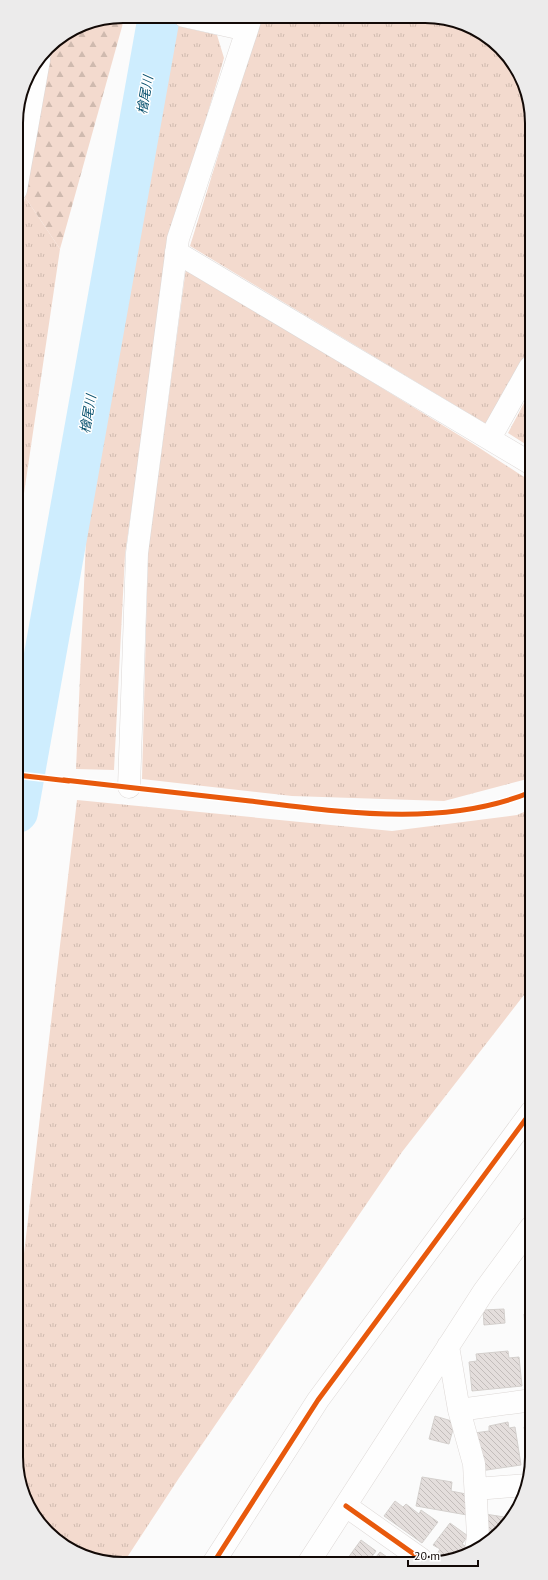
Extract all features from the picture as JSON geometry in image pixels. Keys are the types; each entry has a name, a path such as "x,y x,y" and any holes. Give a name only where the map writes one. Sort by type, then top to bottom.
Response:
{"street":[{"path":"129,787 137,553 178,239 249,24 221,26 210,23"},
{"path":"23,150 37,72"},
{"path":"176,252 525,460"},
{"path":"490,438 525,376"},
{"path":"217,1557 318,1400 525,1120"},
{"path":"312,1557 484,1291 525,1236"},
{"path":"448,1346 459,1410 474,1464 477,1542"},
{"path":"459,1410 525,1401"},
{"path":"476,1489 521,1485"},
{"path":"346,1506 419,1557"}],"green space":[{"path":"123,23 60,249 25,197 51,54 57,48 79,33 104,25"},
{"path":"259,23 431,23 444,25 457,28 475,36 486,44 496,52 515,79 520,91 525,117 525,357 488,425 190,246"},
{"path":"169,24 217,35 224,58 169,244 125,555 114,770 76,769 88,493 137,193"},
{"path":"25,197 60,249 23,500 23,207"},
{"path":"186,268 475,445 525,478 525,780 444,801 292,796 142,779 148,552"},
{"path":"525,401 525,444 508,433"},
{"path":"77,800 392,831 517,815 525,812 525,994 402,1152 179,1478 127,1557 117,1557 91,1552 68,1540 52,1528 44,1518 36,1507 28,1489 23,1463 23,1262"}],"building":[{"path":"504,1309 505,1323 484,1325 483,1310"},
{"path":"508,1351 509,1358 519,1357 522,1386 472,1391 469,1362 477,1361 476,1354"},
{"path":"435,1416 455,1422 449,1444 429,1439"},
{"path":"508,1422 509,1428 515,1427 521,1465 480,1471 474,1433 489,1431 489,1426"},
{"path":"422,1477 452,1482 451,1491 471,1495 467,1515 416,1506"},
{"path":"395,1501 403,1507 406,1504 419,1514 421,1510 438,1522 422,1543 384,1516"},
{"path":"485,1514 505,1517 491,1532 481,1539"},
{"path":"450,1523 468,1536 462,1544 467,1547 451,1554 436,1556 440,1549 433,1545"},
{"path":"361,1540 376,1551 372,1557 349,1557"},
{"path":"380,1552 387,1557 376,1557"}],"waterway":[{"name":"檜尾川","path":"23,778 158,23"}],"cycle path":[{"path":"23,776 69,781"},
{"path":"64,780 320,809 392,814 428,814 463,810 498,803 525,794"},
{"path":"217,1557 318,1400 525,1120"},
{"path":"346,1506 418,1557"}]}
